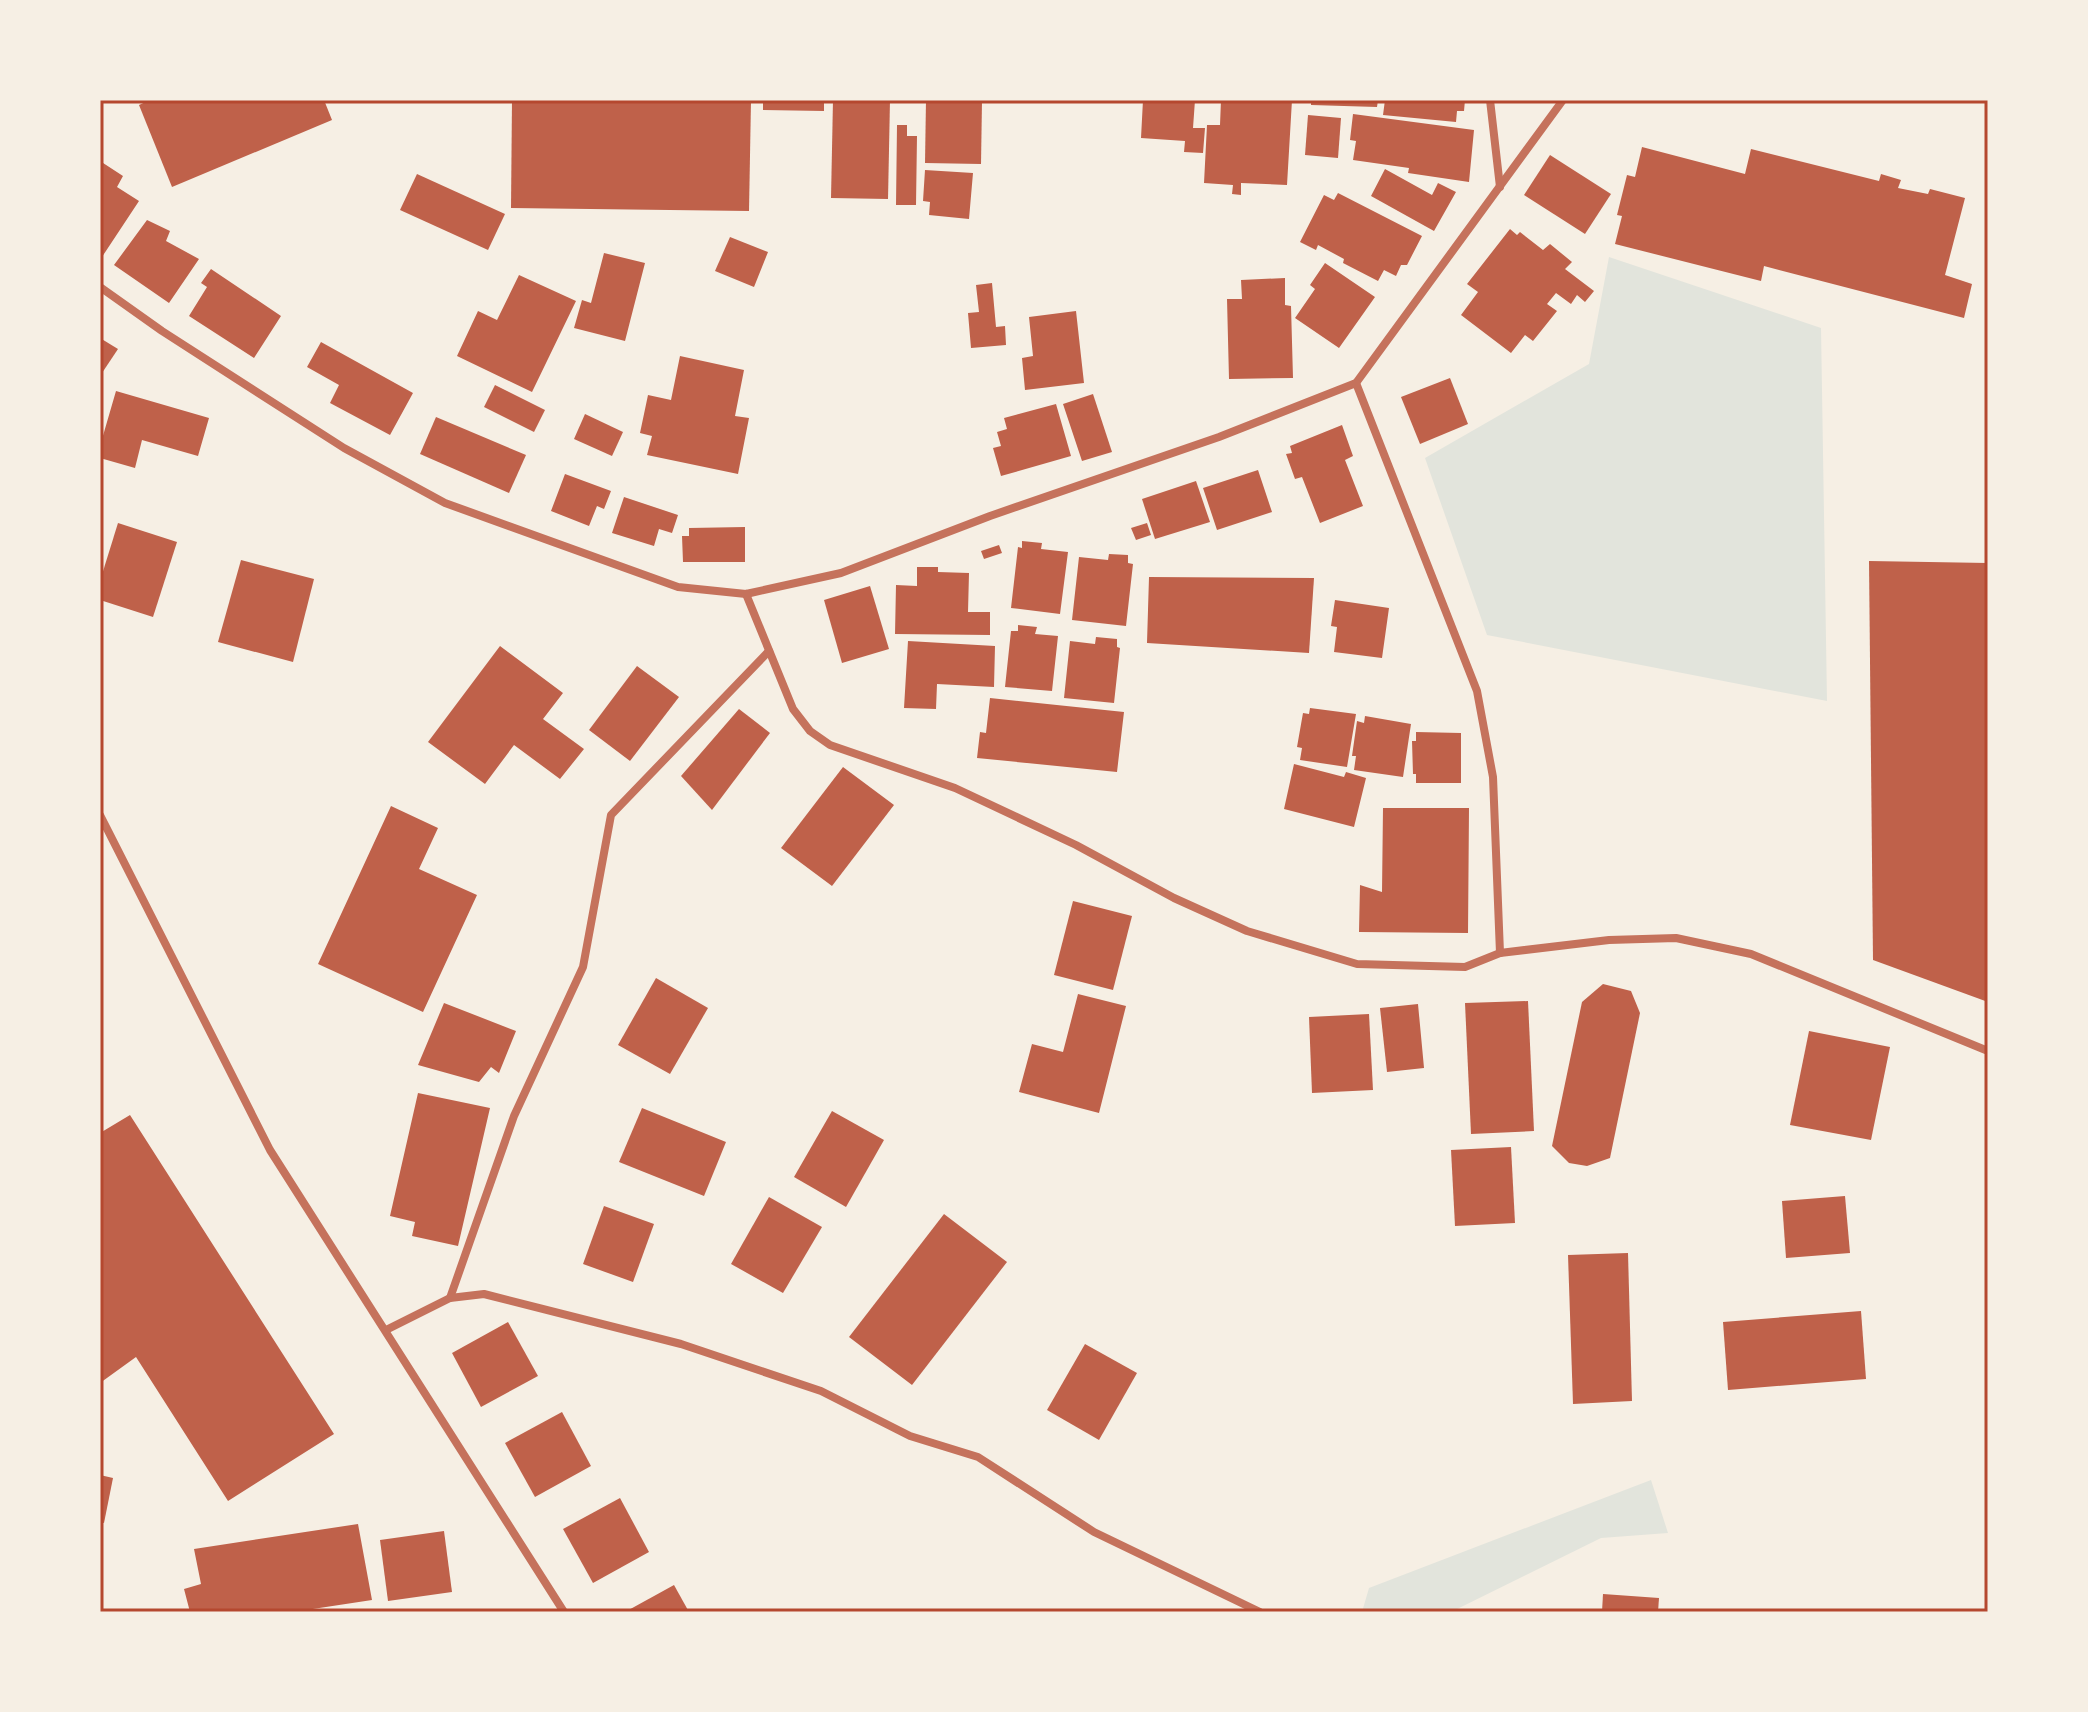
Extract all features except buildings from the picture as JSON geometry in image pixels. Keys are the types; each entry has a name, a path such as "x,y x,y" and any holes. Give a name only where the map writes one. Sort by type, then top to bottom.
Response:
{"street":[{"path":"1490,100 1500,187"},
{"path":"100,287 162,331 344,448 445,503 678,587 746,594 841,573 990,516 1219,437 1356,383 1563,100"},
{"path":"1356,383 1477,691 1493,777 1500,953"},
{"path":"746,594 793,709 810,731 830,745 955,788 1076,845 1174,898 1247,931 1357,964 1465,967 1500,953 1609,940 1676,938 1751,954 1988,1051"},
{"path":"450,1298 514,1116 583,967 611,815 769,651"},
{"path":"100,815 270,1150 564,1612"},
{"path":"386,1330 450,1298 484,1294 681,1344 821,1391 910,1436 978,1457 1094,1532 1260,1612"}],"shaded area":[{"path":"1609,257 1821,328 1827,701 1487,635 1425,458 1589,364"},
{"path":"1651,1480 1668,1533 1601,1538 1451,1612 1362,1612 1369,1588"}]}
